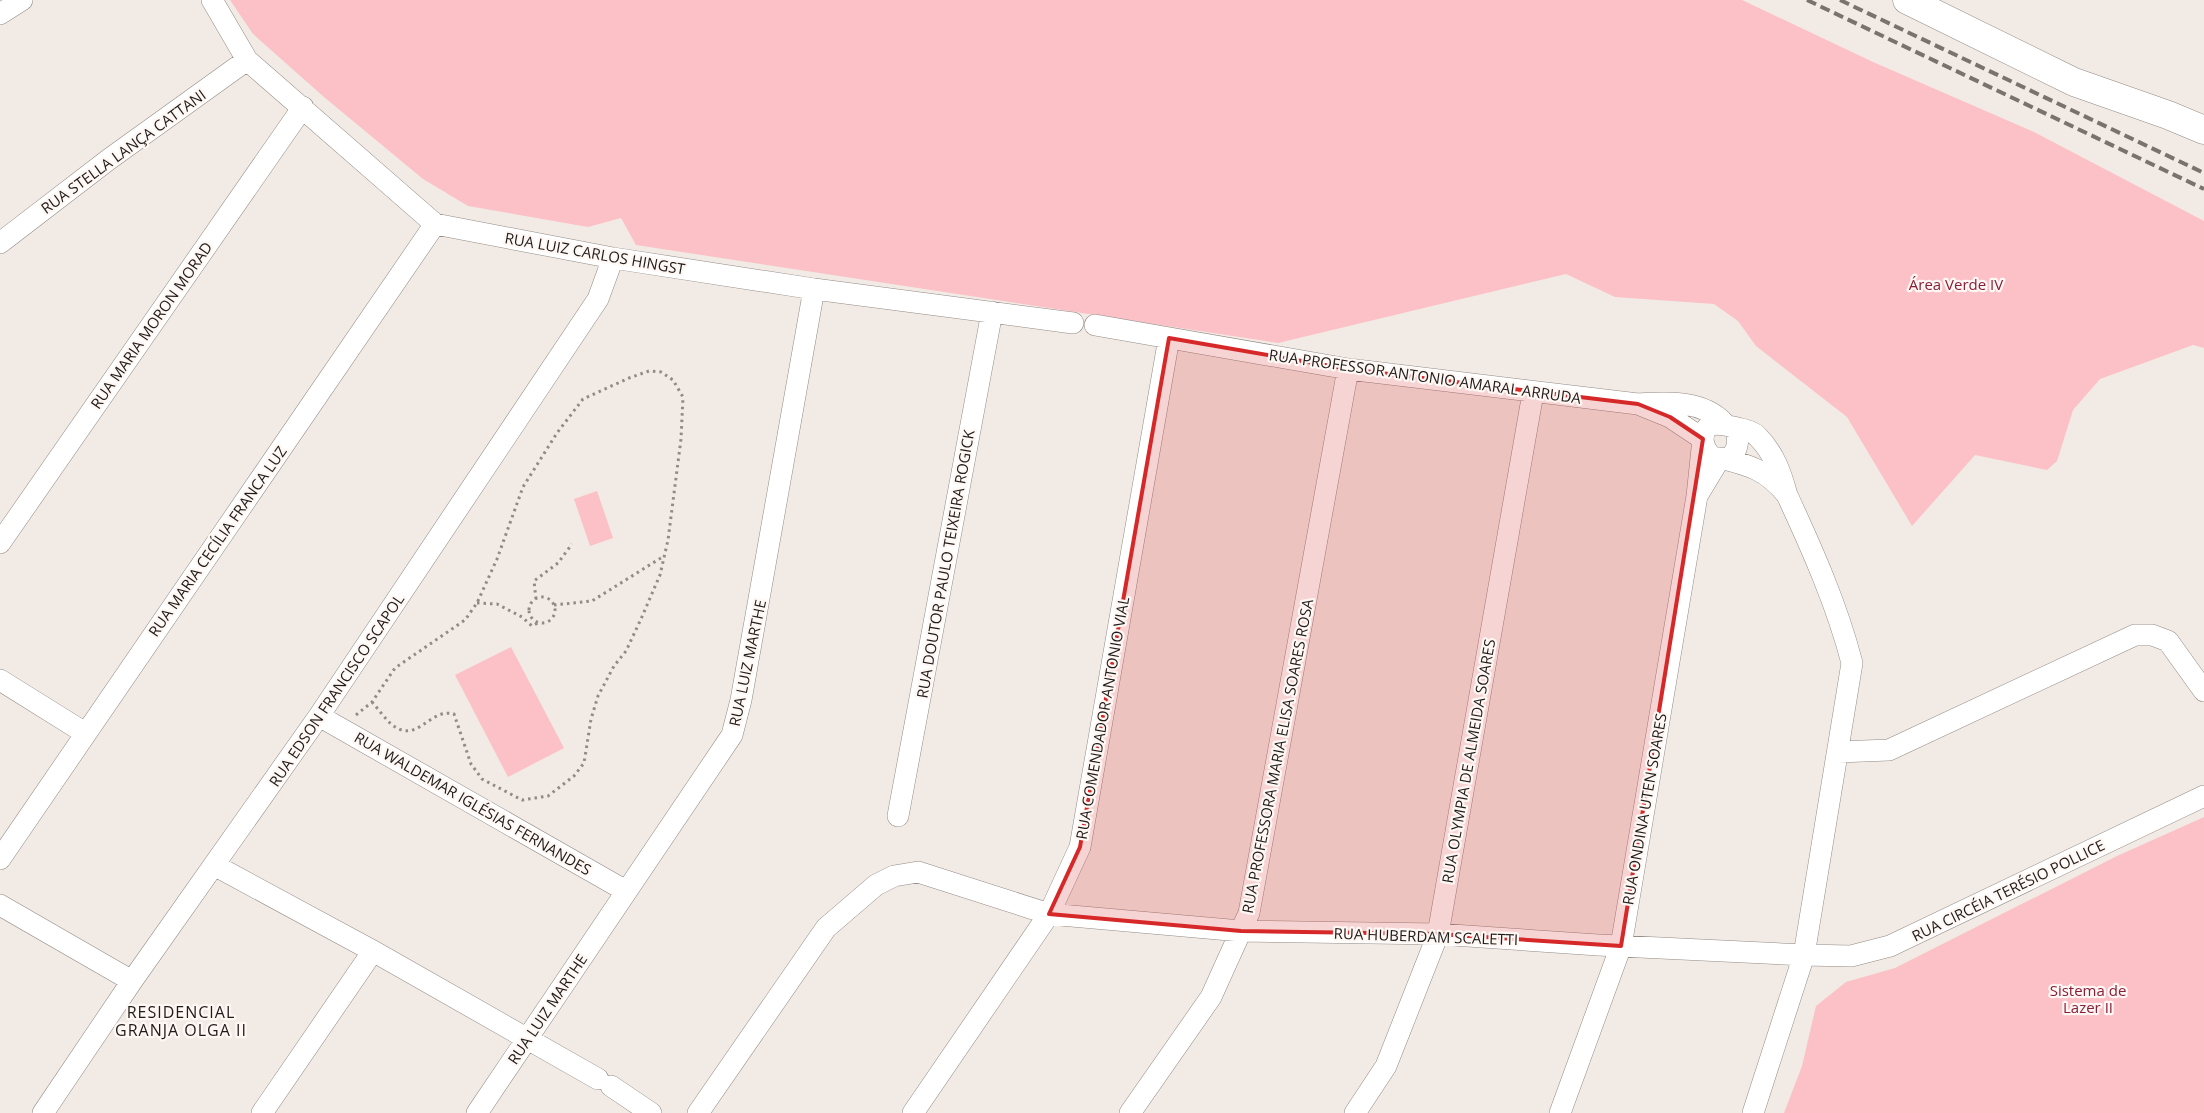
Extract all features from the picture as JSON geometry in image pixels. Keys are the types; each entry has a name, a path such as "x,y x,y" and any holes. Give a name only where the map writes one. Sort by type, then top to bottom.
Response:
{"street":[{"path":"0,14 22,0"},
{"path":"212,0 248,60 435,224"},
{"path":"1907,0 2074,82 2168,115 2204,130"},
{"name":"RUA STELLA LANÇA CATTANI","path":"0,243 108,160 248,60"},
{"name":"RUA MARIA MORON MORAD","path":"0,543 303,107"},
{"name":"RUA LUIZ CARLOS HINGST","path":"435,224 613,258 814,289 1073,323"},
{"name":"RUA MARIA CECÍLIA FRANCA LUZ","path":"0,859 435,224"},
{"name":"RUA EDSON FRANCISCO SCAPOL","path":"43,1113 132,980 319,716 598,299 613,258"},
{"name":"RUA LUIZ MARTHE","path":"477,1113 626,891 717,760 732,735 745,682 814,289"},
{"name":"RUA DOUTOR PAULO TEIXEIRA ROGICK","path":"898,816 992,312"},
{"name":"RUA PROFESSOR ANTONIO AMARAL ARRUDA","path":"1095,325 1348,369 1533,393 1638,404"},
{"name":"RUA COMENDADOR ANTONIO VIAL","path":"913,1113 1049,914 1080,847 1168,338"},
{"name":"RUA PROFESSORA MARIA ELISA SOARES ROSA","path":"1130,1113 1210,997 1249,913 1348,369"},
{"name":"RUA OLYMPIA DE ALMEIDA SOARES","path":"1355,1113 1386,1066 1438,934 1533,393"},
{"path":"1638,404 1663,403 1702,408 1712,412 1730,425 1739,440 1736,452 1725,458 1720,458"},
{"path":"1638,404 1670,417 1703,439"},
{"path":"1754,1113 1804,955 1852,663 1845,635 1773,456 1758,436 1746,430 1730,425 1712,425 1707,429 1703,439 1706,450 1714,457 1759,470 1770,476 1787,494"},
{"name":"RUA ONDINA UTEN SOARES","path":"1560,1113 1621,946 1697,496 1703,439"},
{"path":"1697,496 1720,458"},
{"path":"1838,752 1889,750 2135,635 2152,635 2168,641 2204,691"},
{"path":"0,680 85,734"},
{"name":"RUA WALDEMAR IGLÉSIAS FERNANDES","path":"319,716 626,891"},
{"name":"RUA CIRCÉIA TERÉSIO POLLICE","path":"1804,955 1851,956 1890,946 2204,796"},
{"path":"214,865 372,951 604,1082 651,1113"},
{"name":"RUA HUBERDAM SCALETTI","path":"698,1113 826,928 882,882 894,876 918,872 1049,914 1241,931 1438,934 1804,955"},
{"path":"0,905 132,980"},
{"path":"262,1113 372,951"}],"path":[{"path":"339,727 372,702 395,668 465,620 477,604 497,559 523,487 557,433 583,399 606,387 649,371 662,372 674,380 683,397 675,494 665,556 660,575 630,643 602,686 591,719 584,763 574,776 548,796 522,800 482,779 471,764 454,714 442,713 418,728 403,731 391,724 372,702"},
{"path":"536,600 534,581 558,563 572,544"},
{"path":"539,623 530,614 530,606 536,600 544,598 554,605 592,601 665,556"},
{"path":"477,604 497,604 522,617 532,626 551,620 555,613 554,605"}],"highlighted area":[{"path":"1169,338 1348,369 1638,404 1670,417 1703,439 1621,946 1438,934 1241,931 1049,914 1080,847"}],"green space":[{"name":"Área Verde IV","path":"230,0 1742,0 1873,62 2034,132 2204,221 2204,348 2193,345 2100,379 2073,410 2057,461 2047,470 1975,455 1912,526 1847,417 1756,346 1738,321 1714,304 1615,297 1566,274 1278,343 636,245 621,218 588,227 468,206 423,179 324,97 253,34"},
{"path":"597,491 613,538 590,546 574,499"},
{"path":"511,647 564,748 508,777 455,675"},
{"name":"Sistema de Lazer II","path":"2204,817 2204,1113 1784,1113 1802,1066 1816,1006 1846,982 1895,968 2117,856"}],"railway":[{"path":"1807,0 2204,189"},
{"path":"1840,0 2204,173"}],"district":[{"name":"RESIDENCIAL GRANJA OLGA II","path":"181,1021"}]}
